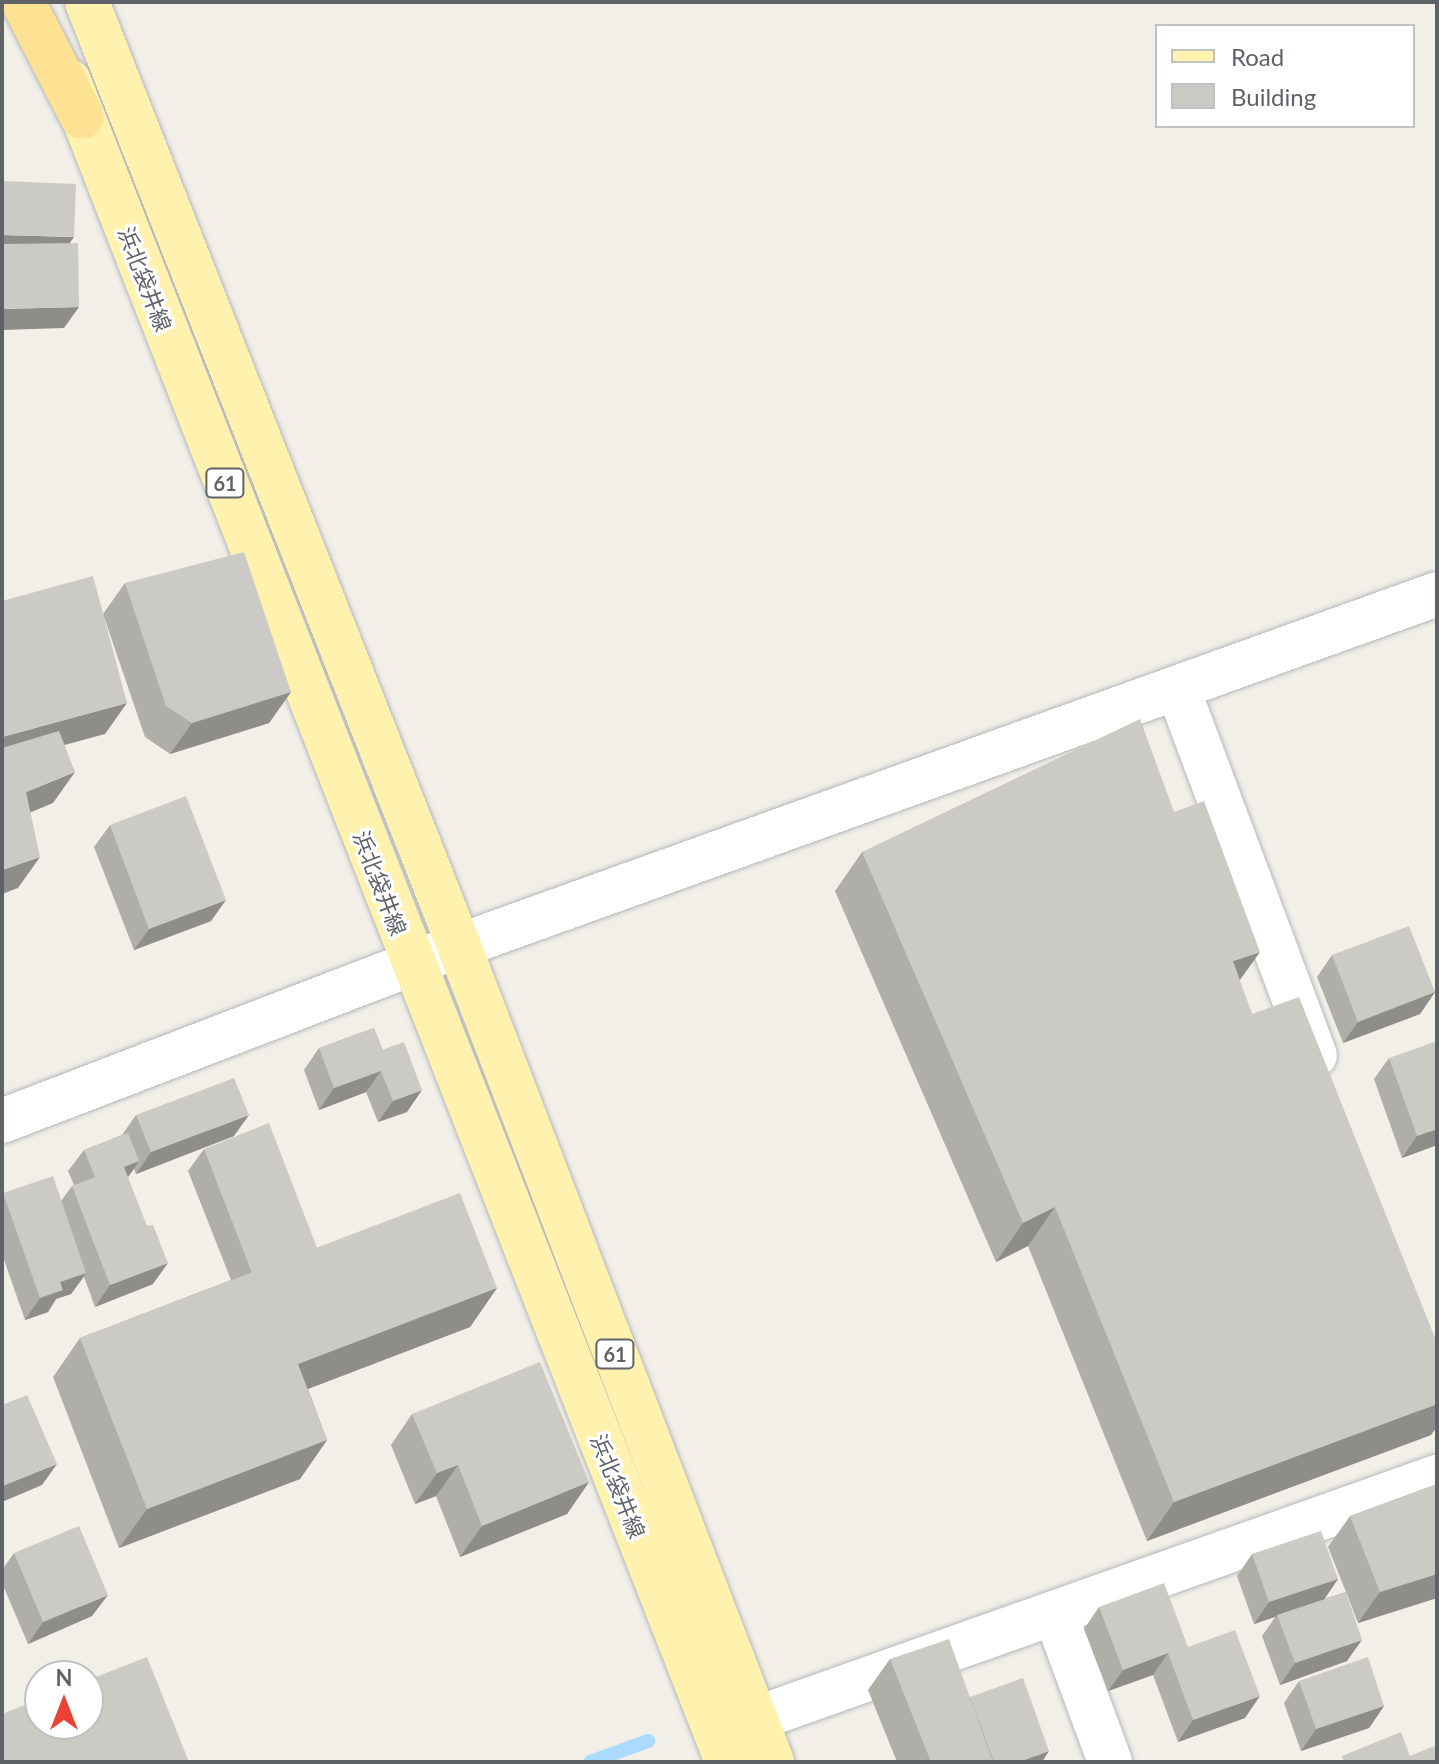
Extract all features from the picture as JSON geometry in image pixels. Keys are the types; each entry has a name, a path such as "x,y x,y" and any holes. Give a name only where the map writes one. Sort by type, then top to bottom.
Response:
{"highway":[{"path":"23,2 82,117"}],"main road":[{"name":"浜北袋井線","path":"40,2 412,964 727,1762"},
{"name":"浜北袋井線","path":"87,2 459,946 772,1762"}],"street":[{"path":"2,1121 459,946 1437,594"},
{"path":"1178,689 1327,1088"},
{"path":"755,1719 1437,1477"},
{"path":"1055,1613 1110,1762"}],"building":[{"path":"2,181 76,184 74,237 2,235"},
{"path":"78,243 79,307 2,309 2,244"},
{"path":"244,552 291,692 192,723 166,706 125,583"},
{"path":"93,576 127,703 2,737 2,601"},
{"path":"1140,719 1174,812 1204,801 1260,952 1233,961 1252,1014 1299,997 1437,1343 1437,1404 1174,1502 1055,1207 1023,1223 862,852"},
{"path":"59,731 75,772 26,792 40,857 2,870 2,748"},
{"path":"186,796 226,900 149,929 110,825"},
{"path":"1409,926 1435,992 1358,1022 1332,955"},
{"path":"374,1028 382,1050 404,1042 422,1090 393,1101 381,1071 334,1088 319,1048"},
{"path":"1437,1041 1437,1129 1417,1136 1389,1058"},
{"path":"234,1078 249,1115 151,1152 136,1115"},
{"path":"269,1123 317,1248 252,1273 204,1149"},
{"path":"128,1133 139,1161 124,1167 147,1226 153,1225 168,1263 110,1285 72,1186 95,1177 84,1150"},
{"path":"53,1176 86,1273 60,1282 63,1290 40,1298 3,1193"},
{"path":"460,1193 497,1288 298,1364 327,1440 147,1509 80,1338"},
{"path":"540,1362 589,1482 482,1526 458,1465 437,1473 412,1414"},
{"path":"27,1395 57,1464 2,1486 2,1405"},
{"path":"1437,1484 1437,1574 1380,1592 1350,1516"},
{"path":"79,1526 108,1595 43,1622 14,1553"},
{"path":"1321,1531 1338,1579 1269,1602 1252,1554"},
{"path":"1164,1583 1188,1647 1235,1630 1260,1696 1193,1720 1168,1653 1123,1670 1099,1607"},
{"path":"1346,1592 1362,1640 1295,1663 1277,1615"},
{"path":"949,1639 993,1762 931,1762 890,1659"},
{"path":"147,1657 189,1762 2,1762 2,1714 24,1705 24,1740 104,1740 104,1674"},
{"path":"1368,1657 1384,1706 1316,1729 1299,1681"},
{"path":"1023,1678 1049,1751 1019,1762 994,1762 970,1697"},
{"path":"1401,1732 1410,1756 1437,1745 1437,1762 1344,1762 1342,1756"}],"waterway":[{"path":"590,1762 648,1741"}]}
